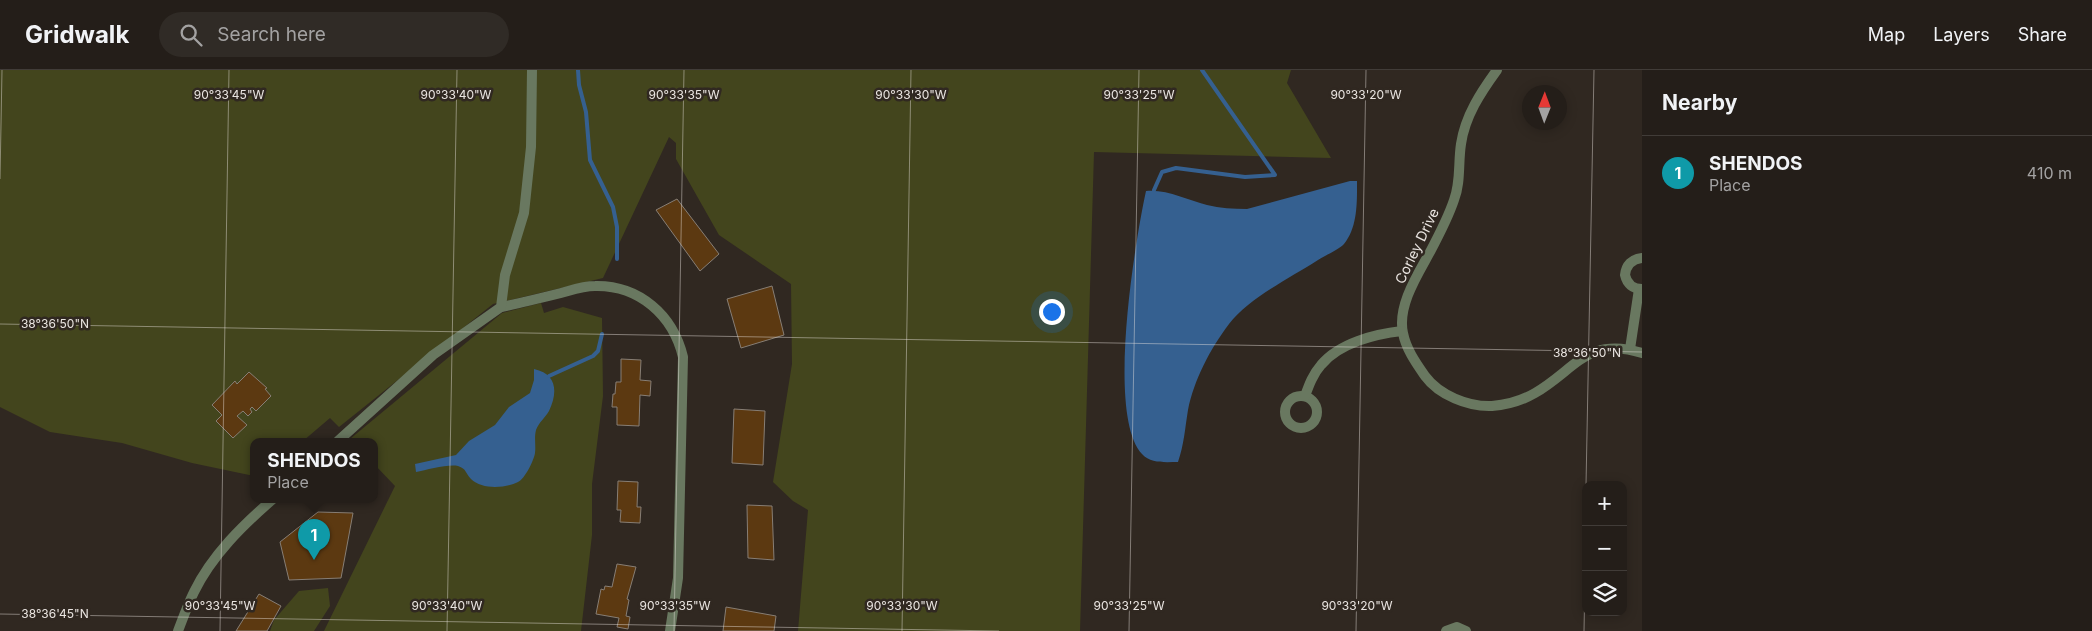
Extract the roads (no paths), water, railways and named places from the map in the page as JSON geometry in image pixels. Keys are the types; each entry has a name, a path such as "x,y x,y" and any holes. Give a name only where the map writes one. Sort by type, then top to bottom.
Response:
{"street":[{"path":"501,307 504,275 524,213 530,147 532,70"},
{"name":"Corley Drive","path":"1497,70 1473,107 1465,126 1455,198 1411,286 1405,302 1402,331 1415,362 1432,385 1460,400 1490,406 1506,404 1534,394 1580,358 1595,351 1630,349 1642,353"},
{"path":"1630,349 1640,289 1634,288 1626,280 1626,270 1632,261 1642,258"},
{"path":"341,438 433,355 501,307 588,287 609,287 639,296 662,314 673,329 679,341 683,357 678,578 670,631"},
{"path":"1305,396 1311,379 1322,364 1340,350 1372,336 1402,331"},
{"path":"178,631 194,592 208,567 249,520 268,503"},
{"path":"1446,631 1457,627 1466,631"}],"water":[{"path":"1350,181 1357,181 1357,205 1352,230 1344,244 1270,289 1247,306 1229,324 1215,344 1194,387 1178,462 1159,462 1142,454 1131,434 1126,404 1125,367 1130,286 1146,191 1169,193 1212,206 1247,209"},
{"path":"534,369 542,371 551,379 554,385 554,397 549,411 536,430 534,456 529,469 521,480 507,486 481,485 471,479 463,468 458,466 443,466 416,472 415,464 456,455 469,441 495,425 509,407 530,393 534,380"}],"waterway":[{"path":"578,70 579,85 586,112 590,160 613,207 617,227 617,259"},
{"path":"1154,190 1162,172 1176,168 1245,177 1275,175 1202,70"},
{"path":"549,376 593,356 598,351 602,334"}],"place":[{"name":"SHENDOS","path":"314,560"}]}
